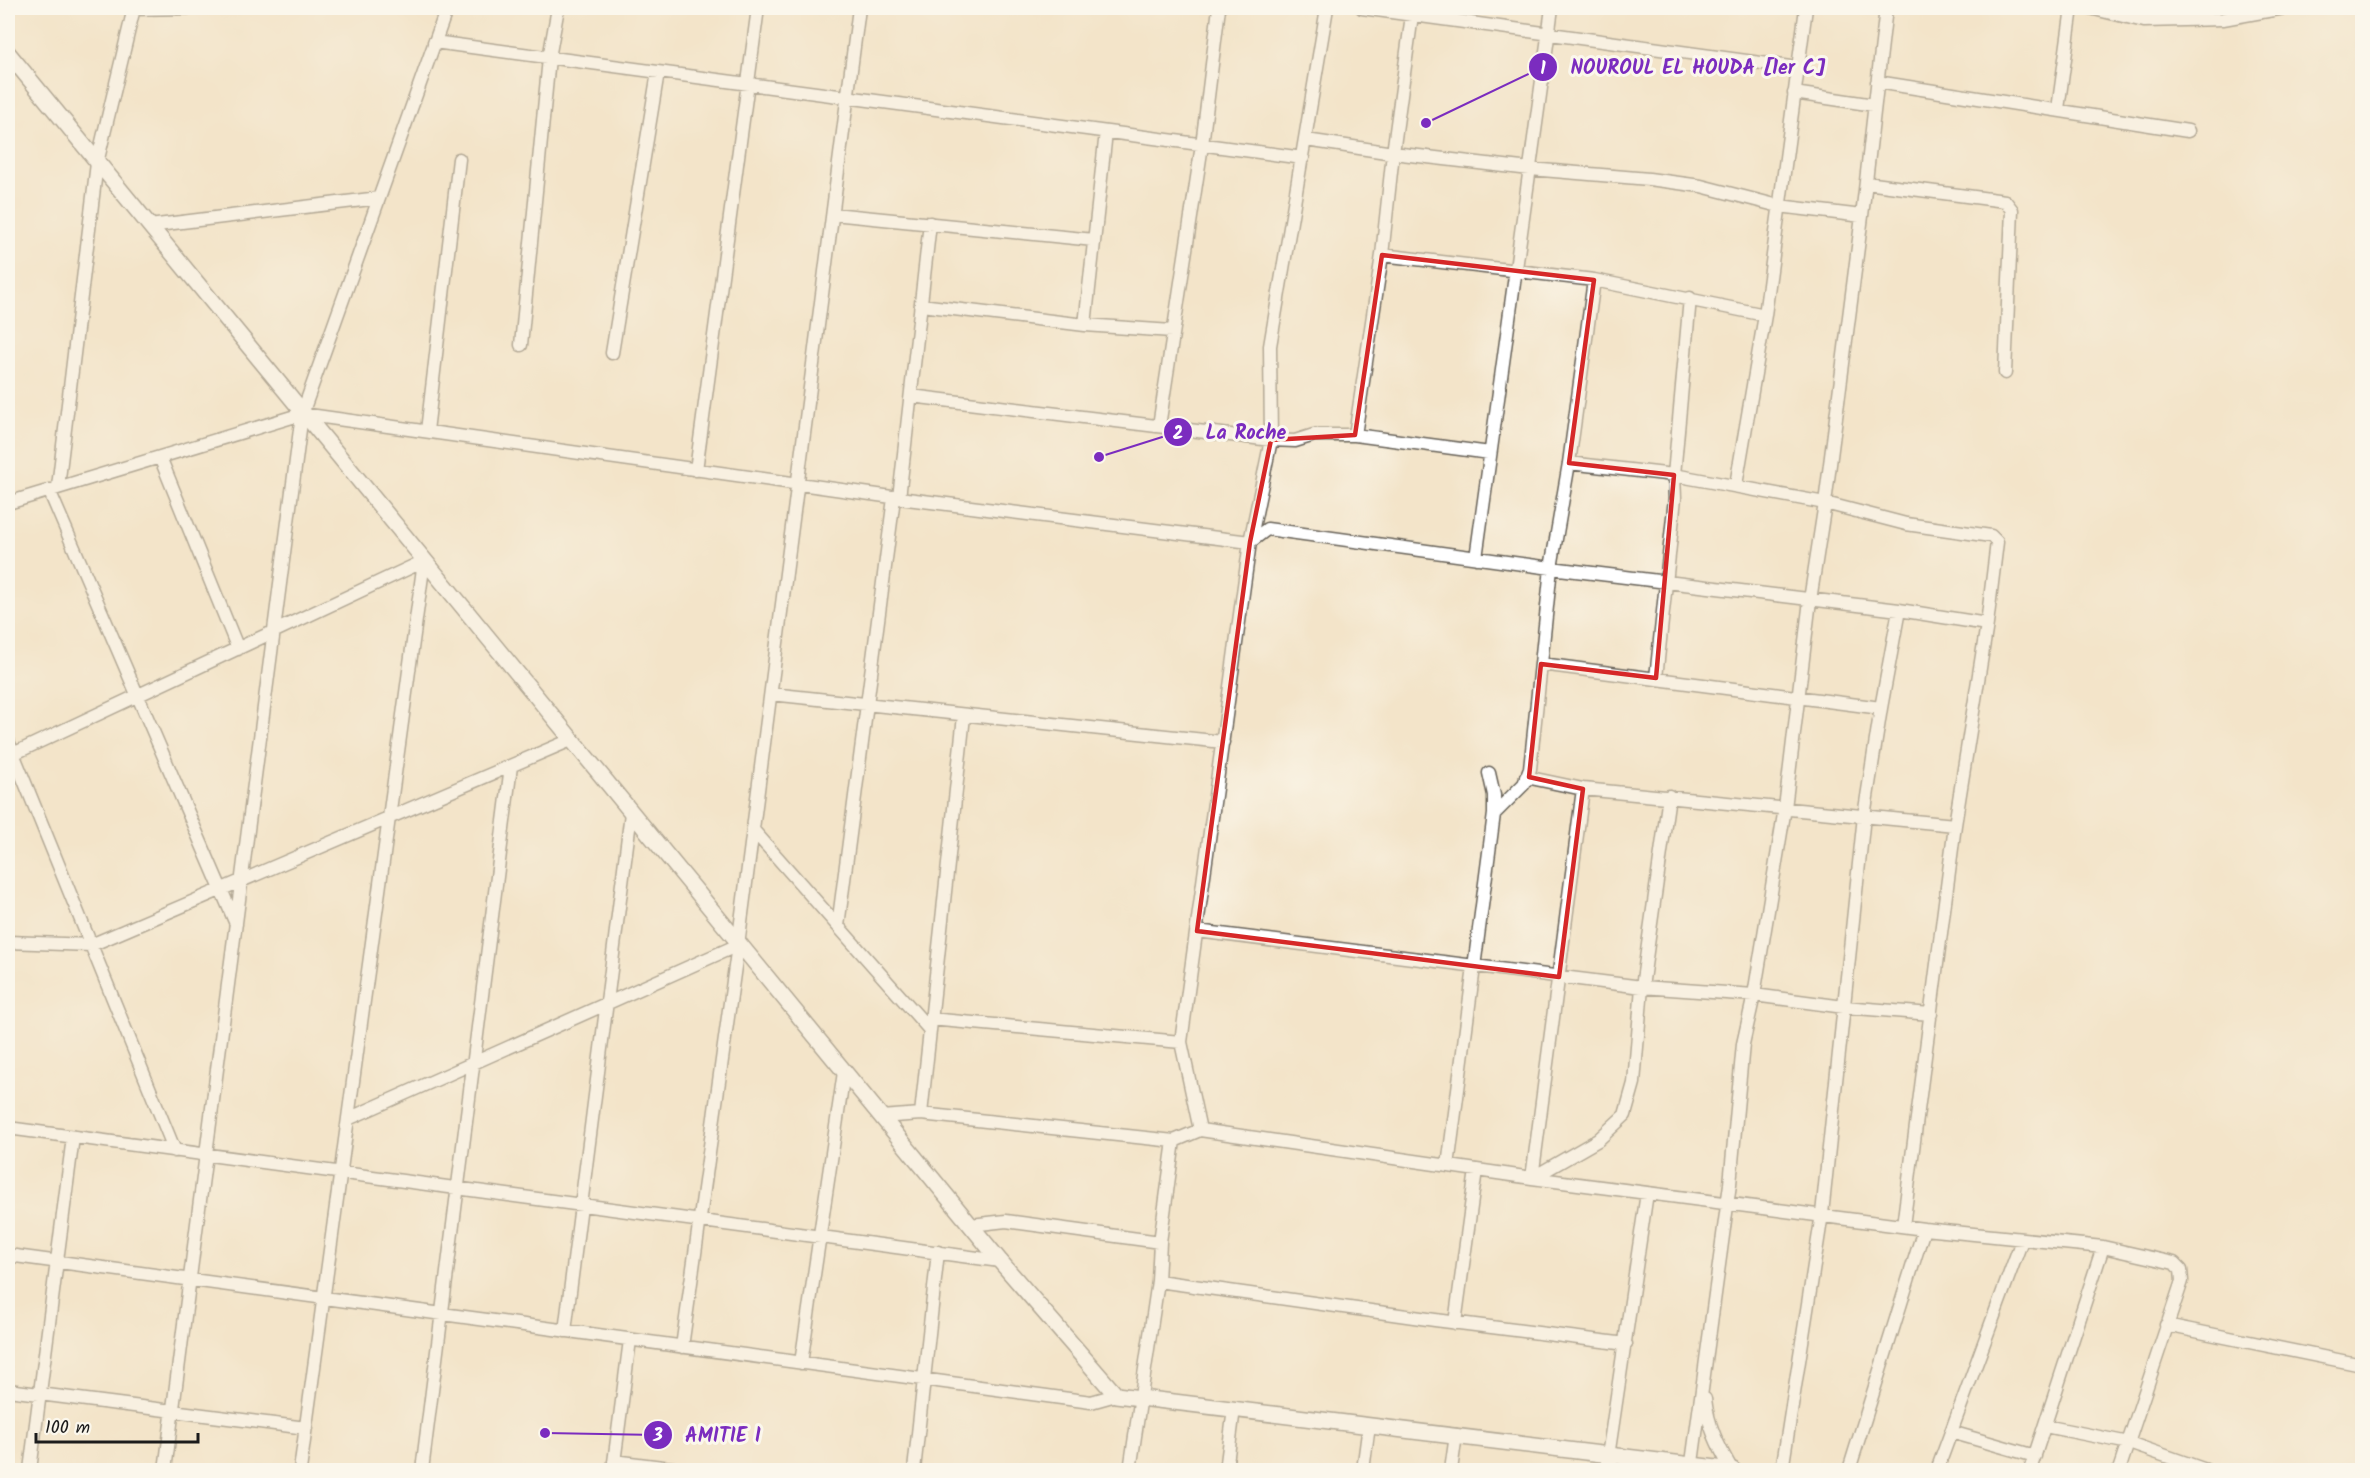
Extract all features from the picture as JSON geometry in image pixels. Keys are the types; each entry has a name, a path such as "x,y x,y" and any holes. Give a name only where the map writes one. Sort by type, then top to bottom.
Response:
{"street":[{"path":"188,8 134,8 97,163 54,489 137,696 236,925"},
{"path":"165,1470 302,414 447,8"},
{"path":"520,345 549,58 558,8"},
{"path":"696,470 758,8"},
{"path":"682,1347 738,945 859,8"},
{"path":"1159,426 1202,145 1219,8"},
{"path":"1200,1130 1181,1042 1250,542 1271,440 1270,346 1327,8"},
{"path":"1362,8 1798,68"},
{"path":"1476,558 1552,8"},
{"path":"1736,485 1765,315 1806,8"},
{"path":"1691,1469 1727,1203 1743,1044 1754,995 1785,808 1810,600 1825,503 1862,216 1886,8"},
{"path":"2058,109 2072,8"},
{"path":"2090,8 2144,21 2223,19 2284,8"},
{"path":"1355,435 1382,255 1412,15"},
{"path":"434,42 1303,158"},
{"path":"8,53 738,945 1000,1261 1116,1395"},
{"path":"612,353 658,72"},
{"path":"1877,82 2188,131"},
{"path":"1794,93 1874,105"},
{"path":"1085,325 1106,132"},
{"path":"1306,140 1530,169 1701,186 1779,206 1862,216"},
{"path":"427,431 459,159"},
{"path":"1866,183 2005,201 2013,210 2005,373"},
{"path":"149,226 379,198"},
{"path":"833,214 1094,240"},
{"path":"838,926 911,396 930,223"},
{"path":"1382,255 1594,280 1765,315"},
{"path":"1494,814 1524,784 1530,769 1551,568 1569,463 1594,280"},
{"path":"1656,678 1668,581 1675,498 1674,475 1690,298"},
{"path":"921,305 1085,325 1172,332"},
{"path":"911,396 1271,440 1294,441 1314,435 1355,435 1490,453"},
{"path":"8,503 302,414 897,498 1250,542 1267,529 1551,568 1899,610 1988,624"},
{"path":"160,457 238,649"},
{"path":"1569,463 1674,475 1736,485 1825,503 1906,524 1992,536 1997,542 1988,624 1955,825 1903,1226"},
{"path":"10,754 424,561"},
{"path":"300,1470 424,561"},
{"path":"1782,1470 1822,1214 1864,816 1899,610"},
{"path":"1540,664 1881,708"},
{"path":"771,694 1223,742"},
{"path":"921,1114 964,716"},
{"path":"8,942 91,945 571,740"},
{"path":"8,741 10,754 175,1151"},
{"path":"422,1470 511,766"},
{"path":"1448,1166 1476,966 1494,814 1494,795 1489,773"},
{"path":"1527,777 1583,789 1955,825"},
{"path":"1532,1178 1583,789"},
{"path":"1532,1178 1598,1140 1625,1115 1634,1083 1642,987 1669,796"},
{"path":"565,1331 631,813"},
{"path":"753,830 929,1024 1181,1042"},
{"path":"1197,931 1642,987 1754,995 1844,1007 1931,1014"},
{"path":"348,1119 738,945"},
{"path":"801,1363 844,1072"},
{"path":"881,1117 921,1114 1174,1141 1200,1130 1532,1178 1924,1229 2103,1247 2178,1266 2181,1270 2182,1281 2119,1470"},
{"path":"8,1128 1000,1261"},
{"path":"30,1470 73,1137"},
{"path":"1130,1470 1158,1281 1160,1242 1174,1141"},
{"path":"1455,1323 1476,1170"},
{"path":"1607,1464 1647,1193"},
{"path":"971,1226 1006,1221 1160,1242"},
{"path":"1849,1470 1924,1229"},
{"path":"1936,1470 2022,1240"},
{"path":"2030,1470 2103,1247"},
{"path":"914,1470 938,1252"},
{"path":"8,1255 1090,1402 1116,1395 1140,1397 1456,1435 1607,1464 1732,1470"},
{"path":"1158,1281 1455,1323 1626,1344"},
{"path":"2166,1325 2362,1365"},
{"path":"630,1340 613,1466 687,1470"},
{"path":"1703,1383 1707,1417 1716,1443 1732,1470"},
{"path":"8,1390 306,1428"},
{"path":"1226,1470 1234,1409"},
{"path":"1363,1470 1369,1425"},
{"path":"2045,1426 2129,1443 2206,1470"},
{"path":"1951,1432 2035,1456"},
{"path":"1451,1470 1456,1435"}],"highlighted area":[{"path":"1382,255 1594,280 1569,463 1674,475 1656,678 1541,664 1529,777 1583,789 1559,977 1197,931 1250,542 1271,440 1355,435"}],"place":[{"name":"NOUROUL EL HOUDA [1er C]","path":"1426,123"},
{"name":"La Roche","path":"1099,457"},
{"name":"AMITIE I","path":"545,1433"}]}
